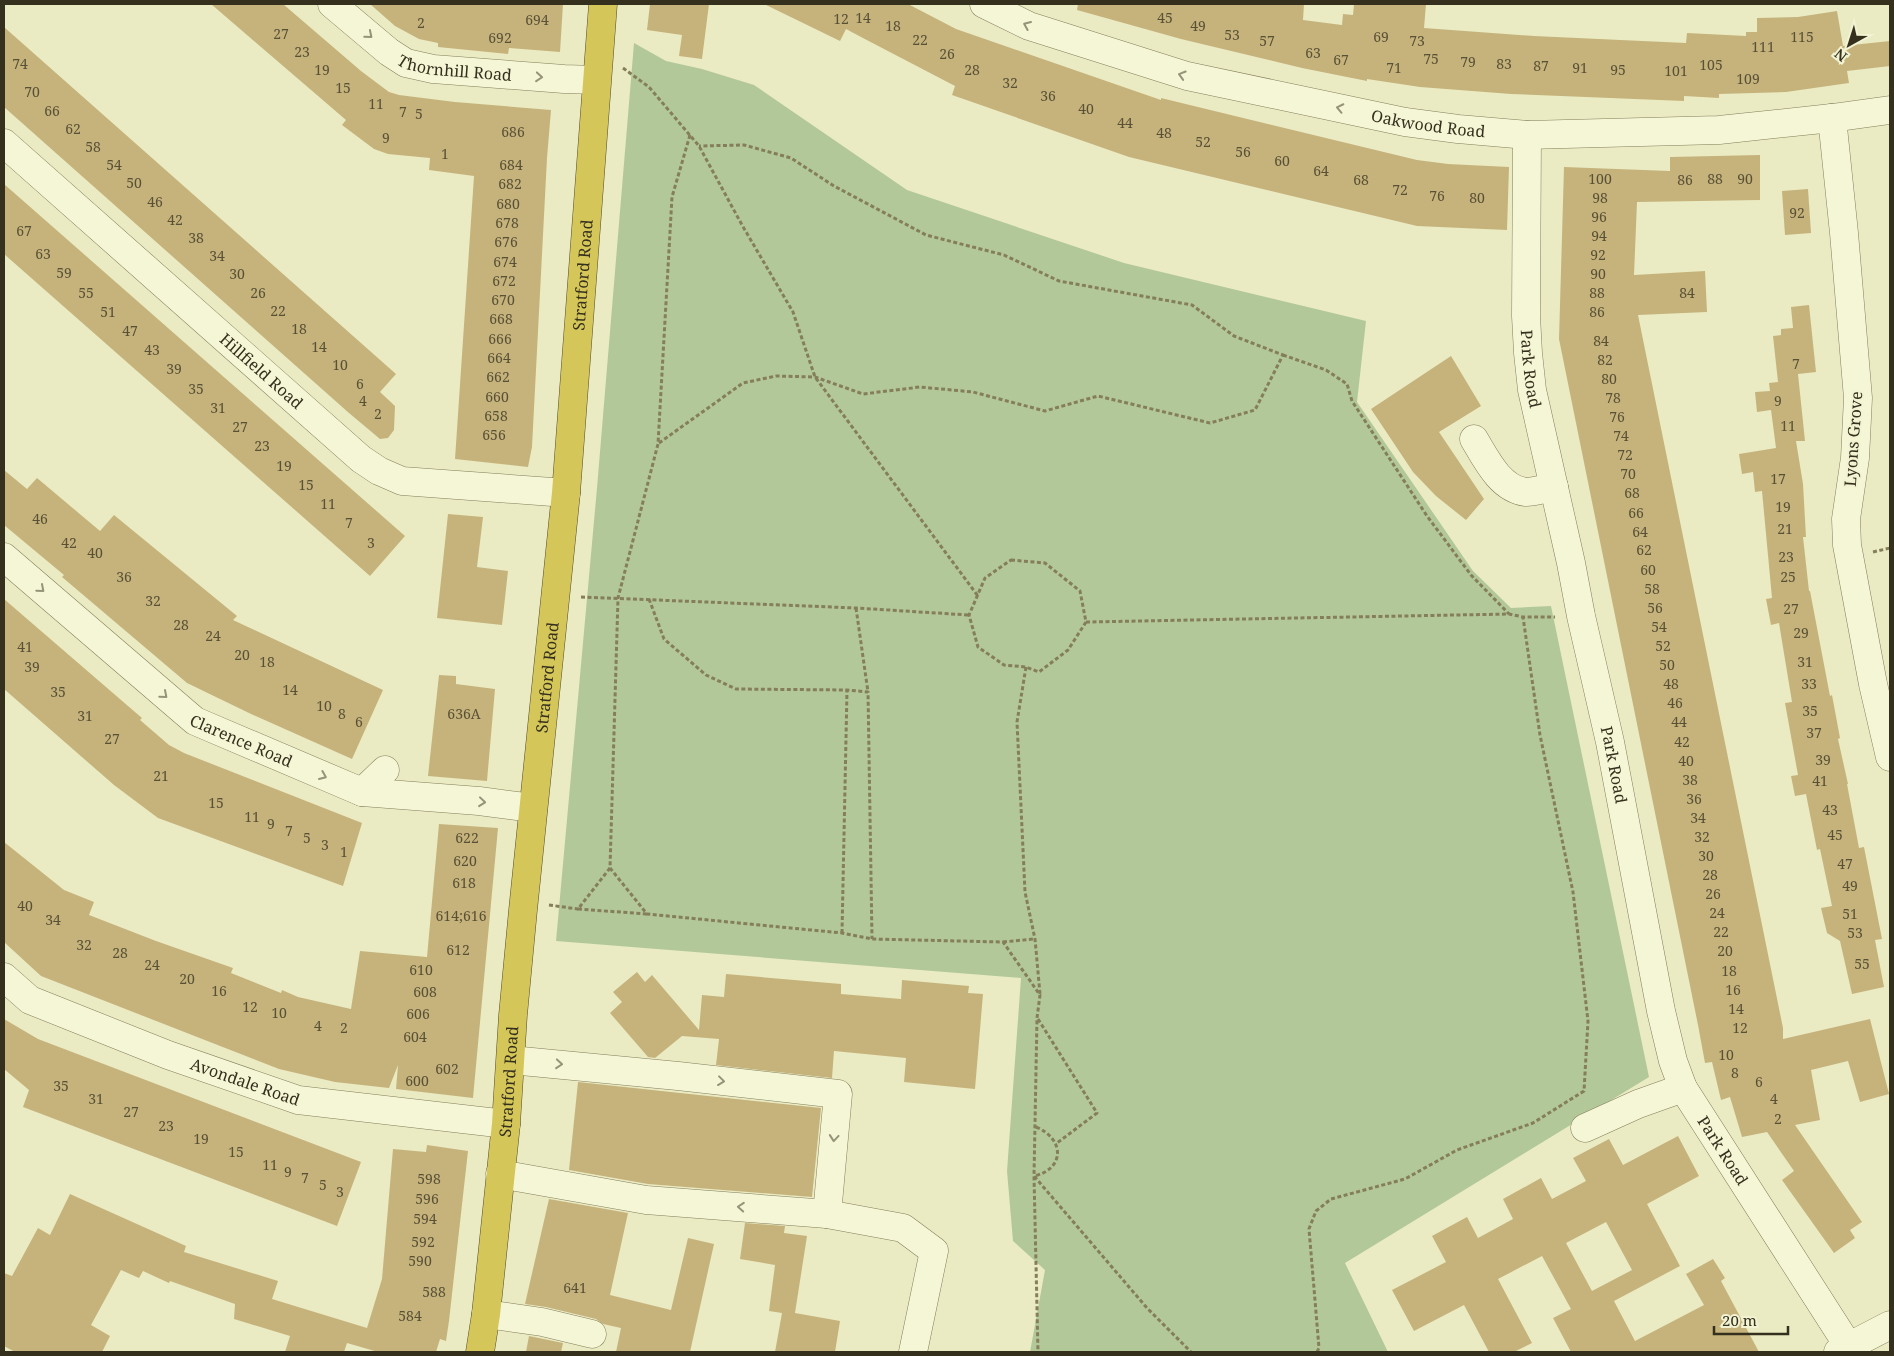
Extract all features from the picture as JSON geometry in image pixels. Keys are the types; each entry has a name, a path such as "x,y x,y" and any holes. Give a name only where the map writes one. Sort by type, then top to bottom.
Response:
{"highway":[{"name":"Stratford Road","path":"480,1352 486,1314 506,1124 515,996 566,493 603,4"}],"street":[{"name":"Thornhill Road","path":"332,4 389,52 406,63 433,69 596,80"},
{"name":"Oakwood Road","path":"984,4 1029,26 1187,76 1405,122 1527,135 1719,130 1890,110"},
{"name":"Lyons Grove","path":"1832,118 1858,398 1855,458 1846,519 1847,545 1873,684 1890,757"},
{"name":"Park Road","path":"1527,135 1528,352 1532,390 1610,742 1661,1010 1673,1061 1683,1088 1843,1350"},
{"name":"Hillfield Road","path":"4,143 361,459 379,471 402,481 566,493"},
{"path":"1474,439 1494,471 1509,486 1527,492 1554,487"},
{"name":"Clarence Road","path":"4,557 195,722 362,792 479,801 533,808"},
{"path":"362,792 385,770"},
{"name":"Avondale Road","path":"4,977 30,1000 168,1055 298,1100 506,1124"},
{"path":"511,1060 838,1094 827,1214"},
{"path":"1585,1128 1638,1104 1683,1088"},
{"path":"500,1174 646,1200 827,1214 903,1228 934,1251 913,1352"},
{"path":"486,1314 542,1322 592,1334"},
{"path":"1843,1350 1890,1325"}],"path":[{"path":"599,49 649,87 700,146 742,226 793,312 815,378 978,596"},
{"path":"690,134 672,197 658,444 618,598 610,868 578,909 842,932 872,939 1003,942 1035,939"},
{"path":"700,146 744,145 791,158 834,186 926,235 1004,255 1059,281 1192,305 1234,336 1326,370 1347,384 1352,401 1427,516 1471,575 1509,614"},
{"path":"658,444 742,383 776,376 815,378 863,394 920,387 973,392 1045,411 1098,396 1210,423 1255,410 1283,355"},
{"path":"1011,560 1045,563 1080,591 1086,622 1068,650 1039,672 1026,667 1004,665 978,647 969,615 978,596 986,578 1011,560"},
{"path":"555,596 856,608 969,615"},
{"path":"649,599 664,639 706,675 728,686 736,689 847,690 868,692"},
{"path":"856,608 868,692 872,939"},
{"path":"1086,622 1509,614 1523,617 1581,616"},
{"path":"1317,1352 1319,1348 1308,1229 1316,1211 1331,1199 1405,1179 1457,1150 1533,1123 1584,1091 1588,1021 1573,892 1540,735 1523,617"},
{"path":"1026,667 1017,722 1025,892 1035,939 1040,995 1037,1018 1034,1176 1038,1352"},
{"path":"842,932 847,690"},
{"path":"610,868 646,914"},
{"path":"1003,942 1040,995"},
{"path":"1037,1018 1097,1113 1057,1143"},
{"path":"1034,1176 1043,1174 1055,1162 1057,1154 1057,1143 1046,1131 1036,1127"},
{"path":"1034,1176 1147,1308 1191,1352"}],"green space":[{"path":"634,43 666,61 702,69 754,85 907,190 1124,263 1366,321 1357,402 1473,571 1511,608 1551,606 1649,1077 1345,1263 1388,1352 1030,1352 1045,1270 1013,1241 1007,1171 1021,978 556,941 597,488"}],"building":[{"path":"211,4 283,4 361,71 389,92 455,102 551,110 532,447 528,467 455,459 474,176 429,170 430,158 388,154 374,149 342,125 346,120"},
{"path":"370,4 563,4 560,52 509,48 508,54 438,47 438,43 419,39 395,26"},
{"path":"650,4 709,4 702,59 679,56 682,35 647,30"},
{"path":"764,4 908,4 956,29 1161,100 1161,98 1417,160 1448,164 1509,167 1507,230 1417,226 1129,157 952,95 955,86 846,29 840,41"},
{"path":"1078,4 1304,4 1303,20 1342,25 1343,14 1353,15 1354,4 1426,4 1424,28 1534,36 1686,43 1687,33 1746,36 1746,32 1757,32 1757,18 1798,17 1837,11 1843,46 1890,41 1890,66 1847,71 1849,83 1786,92 1719,94 1719,98 1684,96 1684,101 1511,94 1420,87 1367,79 1367,81 1302,68 1181,39 1077,10"},
{"path":"4,27 396,374 380,392 395,406 394,430 388,438 380,439 349,413 4,107"},
{"path":"1760,155 1760,200 1637,202 1634,275 1705,271 1707,312 1638,315 1783,1028 1783,1039 1870,1019 1889,1094 1860,1102 1848,1061 1811,1070 1820,1120 1795,1125 1862,1222 1850,1230 1855,1238 1834,1253 1782,1180 1794,1171 1767,1132 1742,1137 1730,1097 1721,1100 1712,1062 1705,1063 1559,339 1564,167 1670,171 1670,157"},
{"path":"4,184 405,536 370,576 4,254"},
{"path":"1808,189 1811,233 1785,235 1782,191"},
{"path":"1809,305 1816,372 1798,374 1805,441 1796,441 1803,484 1806,537 1803,537 1809,591 1830,696 1832,695 1840,738 1838,739 1859,848 1864,847 1882,939 1875,940 1884,987 1852,994 1840,941 1827,933 1821,908 1832,906 1820,849 1817,850 1806,794 1795,796 1791,776 1798,775 1785,703 1792,702 1779,623 1771,625 1766,599 1772,598 1762,491 1755,492 1753,472 1742,474 1739,454 1776,448 1771,410 1757,412 1755,392 1770,391 1769,383 1778,382 1773,336 1781,335 1781,329 1793,328 1791,307"},
{"path":"1451,356 1481,406 1439,432 1484,499 1466,520 1436,496 1413,472 1371,409"},
{"path":"4,470 27,489 37,478 100,531 114,515 237,616 233,620 383,690 352,759 187,683 4,525"},
{"path":"448,514 483,517 477,567 508,571 502,625 437,618"},
{"path":"4,599 142,718 140,720 169,745 184,753 362,823 343,886 158,818 114,785 4,689"},
{"path":"439,675 456,676 456,684 495,689 487,781 428,776"},
{"path":"439,824 498,828 473,1098 396,1089 398,1065 389,1088 335,1082 279,1069 41,976 4,942 4,842 64,890 94,902 89,915 233,968 231,973 281,993 282,990 298,997 351,1009 360,951 427,957"},
{"path":"637,972 645,982 652,975 699,1030 702,995 724,997 726,974 841,984 841,994 901,999 902,980 969,986 968,993 983,994 975,1089 904,1082 906,1058 834,1051 832,1078 716,1065 719,1039 682,1036 655,1058 648,1057 610,1013 622,1002 613,992"},
{"path":"4,1019 38,1039 361,1162 337,1226 23,1107 29,1090 4,1069"},
{"path":"578,1082 821,1108 812,1197 648,1184 569,1170"},
{"path":"1678,1136 1699,1176 1647,1204 1680,1266 1614,1301 1635,1341 1704,1305 1686,1274 1713,1259 1725,1278 1721,1281 1759,1352 1571,1352 1553,1318 1571,1309 1542,1256 1498,1279 1532,1343 1514,1352 1489,1352 1464,1305 1414,1331 1392,1290 1446,1262 1432,1236 1467,1217 1478,1238 1513,1219 1503,1199 1541,1178 1552,1199 1586,1181 1573,1158 1609,1139 1623,1165","holes":["1606,1222 1632,1270 1592,1291 1566,1243"]},
{"path":"427,1145 468,1151 446,1341 440,1339 436,1352 378,1352 347,1343 344,1352 285,1352 290,1336 234,1319 235,1304 170,1281 169,1283 143,1271 139,1278 121,1270 91,1325 110,1336 102,1352 15,1352 4,1346 4,1273 12,1276 38,1228 50,1235 70,1194 186,1246 184,1252 278,1281 272,1299 367,1328 382,1279 393,1149 426,1152"},
{"path":"549,1199 628,1213 610,1295 671,1310 688,1238 714,1244 690,1352 616,1352 621,1328 603,1324 596,1319 525,1304"},
{"path":"745,1223 785,1226 784,1233 807,1236 795,1313 840,1321 835,1352 775,1352 782,1313 769,1311 775,1265 740,1259"},
{"path":"529,1336 563,1343 561,1352 526,1352"}]}
